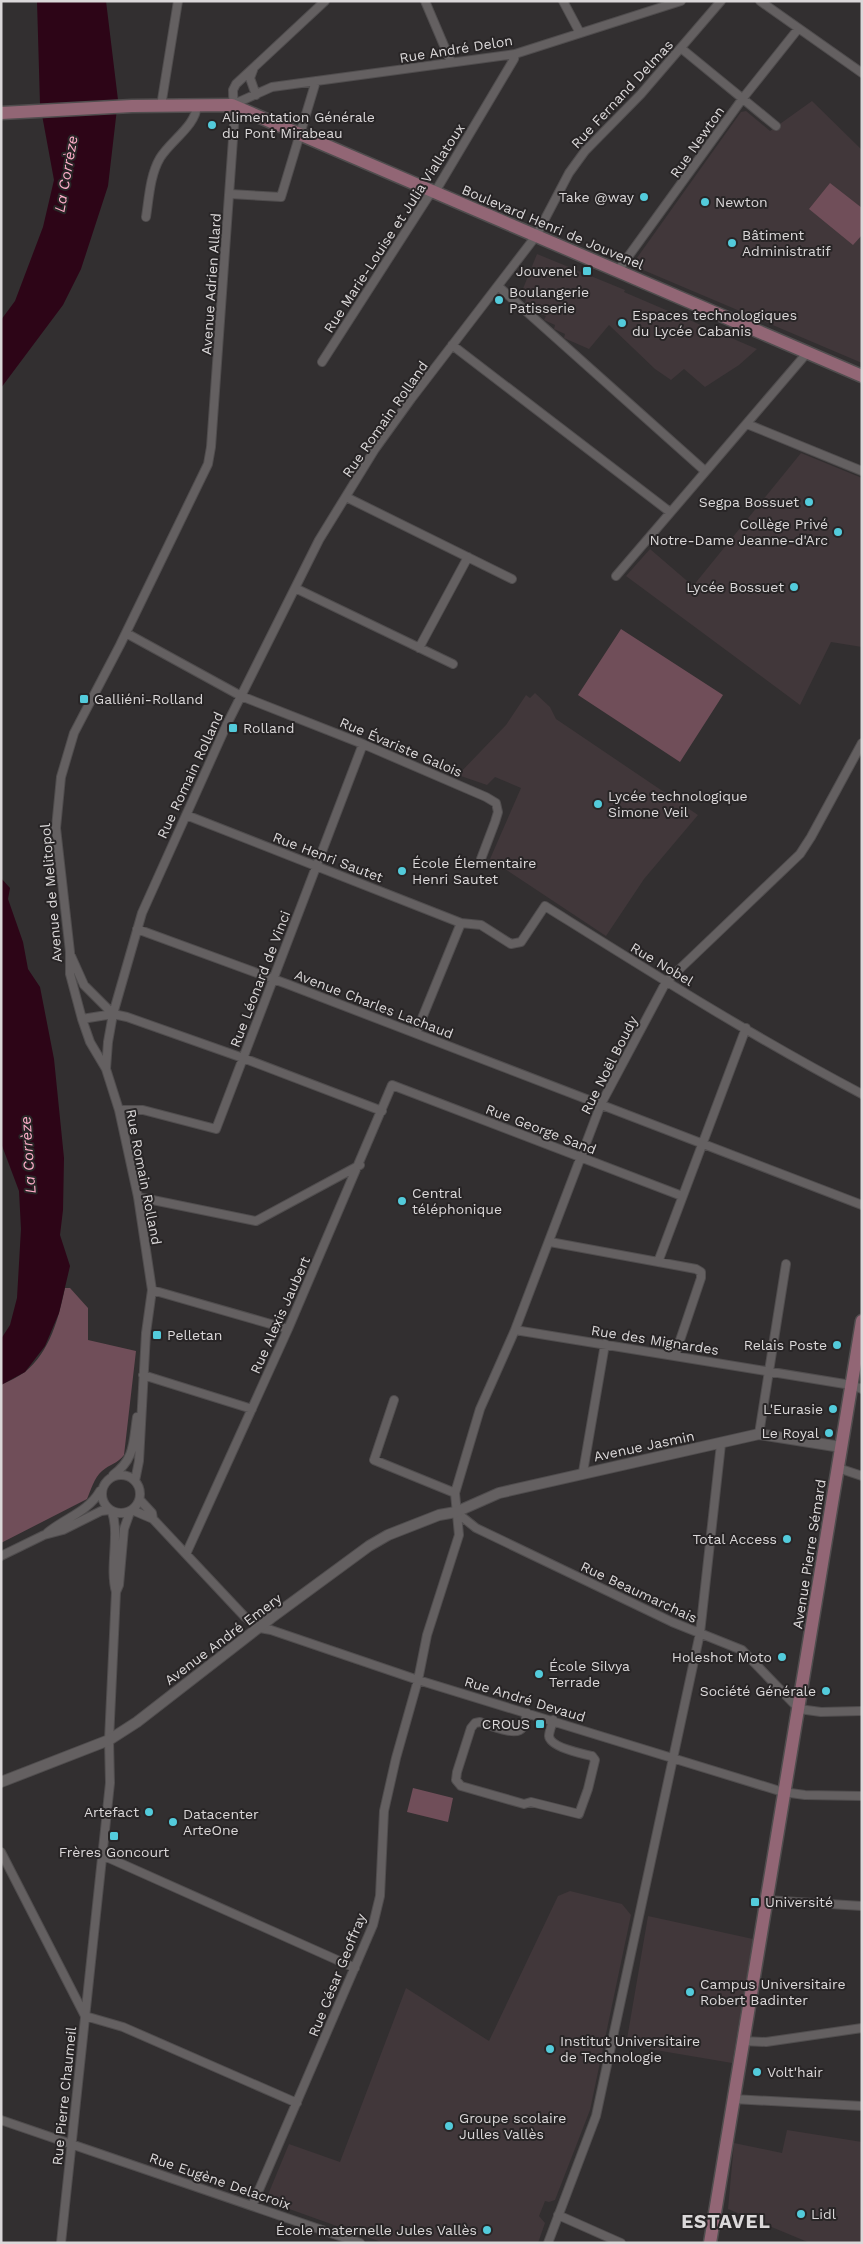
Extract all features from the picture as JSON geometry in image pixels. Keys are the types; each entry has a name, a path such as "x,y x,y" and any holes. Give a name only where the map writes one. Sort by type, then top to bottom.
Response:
{"main road":[{"path":"1,113 132,106 232,105"},
{"name":"Boulevard Henri de Jouvenel","path":"232,105 862,376"},
{"name":"Avenue Pierre Sémard","path":"710,2243 841,1447 856,1387 862,1321"}],"street":[{"path":"161,106 178,1"},
{"path":"232,105 233,90 253,68 325,1"},
{"path":"425,1 451,62"},
{"path":"563,1 580,34"},
{"name":"Rue André Delon","path":"232,105 272,87 515,54 681,1"},
{"name":"Rue Fernand Delmas","path":"536,236 565,181 585,151 682,49 721,1"},
{"path":"760,1 862,73"},
{"name":"Rue Newton","path":"617,272 632,258 713,146 743,98 798,28"},
{"path":"682,49 743,98 771,125"},
{"name":"Rue Marie-Louise et Julia Viallatoux","path":"322,362 438,187 514,59 515,54"},
{"path":"253,68 250,78 256,95"},
{"path":"230,194 281,197 316,81"},
{"path":"146,218 153,175 157,164 161,156 197,114 198,105"},
{"name":"Avenue Adrien Allard","path":"126,632 208,464 211,447 230,194 234,125 232,105"},
{"name":"Rue Romain Rolland","path":"135,1481 152,1290 138,1198 119,1110 106,1069 113,1014 137,930 158,874 241,696 319,540 390,427 536,236"},
{"path":"498,287 705,471"},
{"path":"452,345 670,512"},
{"path":"616,576 807,353"},
{"path":"747,424 862,471"},
{"path":"346,497 512,579"},
{"path":"419,648 468,557"},
{"path":"295,588 453,664"},
{"name":"Rue Évariste Galois","path":"126,632 241,696 363,744 486,796 496,803 498,812 481,858"},
{"name":"Avenue de Melitopol","path":"106,1069 90,1042 70,974 70,952 56,828 61,777 74,733 126,632"},
{"name":"Rue Noël Boudy","path":"456,1512 455,1493 480,1409 515,1330 550,1242 601,1104 666,982 800,854 862,742"},
{"name":"Rue Léonard de Vinci","path":"119,1110 143,1110 216,1129 363,744"},
{"name":"Rue Henri Sautet","path":"186,815 461,923"},
{"name":"Rue Nobel","path":"461,923 481,925 512,944 521,942 544,906 666,982 862,1094"},
{"path":"416,1033 461,923"},
{"name":"Avenue Charles Lachaud","path":"137,930 274,979 862,1205"},
{"path":"70,952 84,985 113,1014"},
{"path":"82,1019 113,1014 127,1017 243,1058 382,1111"},
{"path":"658,1262 746,1028"},
{"name":"Rue Alexis Jaubert","path":"186,1554 288,1329 360,1165 392,1085"},
{"name":"Rue George Sand","path":"392,1085 682,1196"},
{"path":"138,1198 256,1221 360,1165"},
{"path":"550,1242 696,1268 701,1272 701,1278 675,1355"},
{"path":"759,1434 786,1264"},
{"path":"152,1290 288,1329"},
{"name":"Rue des Mignardes","path":"515,1330 675,1355 856,1387"},
{"path":"583,1472 605,1344"},
{"path":"143,1375 252,1409"},
{"name":"Rue Romain Rolland","path":"111,1477 123,1468 130,1459 137,1411 142,1398"},
{"path":"394,1400 374,1460 455,1493"},
{"name":"Avenue Jasmin","path":"456,1512 500,1493 583,1472 721,1444 759,1434 841,1447"},
{"path":"548,2243 596,2116 700,1634 721,1444"},
{"path":"838,1468 862,1476"},
{"path":"44,1535 59,1523 94,1503 111,1477 126,1476 135,1481 140,1492 140,1500 131,1511 124,1529 119,1585 116,1592"},
{"path":"102,1489 103,1504 110,1511 115,1521 113,1553 116,1592 109,1740 110,1783 85,2016 122,2027 297,2103"},
{"path":"140,1500 152,1513 153,1519"},
{"path":"1,1556 44,1535 63,1530 101,1511 123,1514 131,1511 153,1519 245,1617 260,1628"},
{"name":"Rue Beaumarchais","path":"456,1512 476,1528 672,1622 742,1650 799,1709"},
{"name":"Avenue André Emery","path":"1,1782 109,1740 138,1722 369,1546 388,1535 439,1515 456,1512"},
{"name":"Rue César Geoffray","path":"252,2206 376,1916 380,1896 384,1811 396,1758 418,1680 427,1635 459,1535 456,1512"},
{"name":"Rue André Devaud","path":"260,1628 271,1630 418,1680 783,1792 804,1795 862,1796"},
{"path":"799,1709 822,1712 862,1711"},
{"path":"527,1713 522,1729 518,1732 512,1732 480,1722 475,1723 471,1728 457,1772 456,1780 461,1786 524,1804 532,1802 579,1814 595,1760 592,1756 556,1745 550,1741 549,1736 553,1720"},
{"name":"Rue Pierre Chaumeil","path":"1,1852 85,2016 61,2243"},
{"path":"102,1855 355,1968"},
{"path":"765,1900 862,1906"},
{"path":"742,2041 766,2042 862,2028"},
{"path":"733,2099 862,2106"},
{"name":"Rue Eugène Delacroix","path":"1,2120 360,2243"},
{"path":"558,2215 621,2243"}],"shaded area":[{"path":"812,101 862,150 862,363 636,267 634,262 741,112 746,111 770,131"},
{"path":"830,183 862,208 862,235 853,245 809,209"},
{"name":"Espaces technologiques du Lycée Cabanis","path":"537,254 625,290 624,292 757,349 739,365 705,387 684,369 671,380 655,369 609,325 589,349 564,338 565,334 554,329 555,325 544,320 546,316 535,312 536,307 525,303 526,299 520,296"},
{"path":"801,453 862,478 862,647 831,642 800,705 626,576 650,549 693,586"},
{"path":"621,629 723,695 680,762 578,695"},
{"name":"Lycée technologique Simone Veil","path":"535,693 550,707 556,719 698,815 644,879 606,936 490,859 521,788 495,777 487,785 458,775 506,725 526,695 530,698"},
{"path":"65,1288 70,1288 88,1308 88,1340 136,1351 124,1455 99,1474 87,1499 1,1543 1,1385 25,1372 41,1355 60,1311"},
{"path":"413,1788 453,1798 448,1822 407,1812"},
{"name":"Groupe scolaire Julles Vallès","path":"570,1891 622,1904 631,1915 590,2110 555,2200 545,2201 539,2216 545,2223 538,2243 384,2243 267,2201 289,2144 340,2162 406,1988 489,2041 558,1896"},
{"name":"Campus Universitaire Robert Badinter","path":"648,1916 753,1939 732,2063 626,2045"},
{"path":"787,2130 862,2142 862,2243 810,2243 728,2209 734,2143 782,2153"}],"water":[{"name":"La Corrèze","path":"37,1 106,1 118,100 108,186 81,269 63,305 1,388 1,320 15,301 43,227 54,180 40,104"},
{"name":"La Corrèze","path":"1,878 10,888 8,899 23,942 28,969 40,987 54,1059 64,1158 63,1210 60,1235 70,1266 59,1313 45,1346 25,1372 1,1385 1,1339 10,1325 17,1298 21,1229 19,1191 1,1143"}],"place":[{"name":"Alimentation Générale du Pont Mirabeau","path":"212,125"},
{"name":"Take @way","path":"644,197"},
{"name":"Newton","path":"705,202"},
{"name":"Bâtiment Administratif","path":"732,243"},
{"name":"Jouvenel","path":"587,271"},
{"name":"Boulangerie Patisserie","path":"499,300"},
{"name":"Espaces technologiques du Lycée Cabanis","path":"622,323"},
{"name":"Segpa Bossuet","path":"809,502"},
{"name":"Collège Privé Notre-Dame Jeanne-d'Arc","path":"838,532"},
{"name":"Lycée Bossuet","path":"794,587"},
{"name":"Galliéni-Rolland","path":"84,699"},
{"name":"Rolland","path":"233,728"},
{"name":"Lycée technologique Simone Veil","path":"598,804"},
{"name":"École Élementaire Henri Sautet","path":"402,871"},
{"name":"Central téléphonique","path":"402,1201"},
{"name":"Pelletan","path":"157,1335"},
{"name":"Relais Poste","path":"837,1345"},
{"name":"L'Eurasie","path":"833,1409"},
{"name":"Le Royal","path":"829,1433"},
{"name":"Total Access","path":"787,1539"},
{"name":"Holeshot Moto","path":"782,1657"},
{"name":"École Silvya Terrade","path":"539,1674"},
{"name":"Société Générale","path":"826,1691"},
{"name":"CROUS","path":"540,1724"},
{"name":"Artefact","path":"149,1812"},
{"name":"Datacenter ArteOne","path":"173,1822"},
{"name":"Frères Goncourt","path":"114,1836"},
{"name":"Université","path":"755,1902"},
{"name":"Campus Universitaire Robert Badinter","path":"690,1992"},
{"name":"Institut Universitaire de Technologie","path":"550,2049"},
{"name":"Volt'hair","path":"757,2072"},
{"name":"Groupe scolaire Julles Vallès","path":"449,2126"},
{"name":"Lidl","path":"801,2214"},
{"name":"École maternelle Jules Vallès","path":"487,2230"}],"district":[{"name":"ESTAVEL","path":"726,2221"}]}
